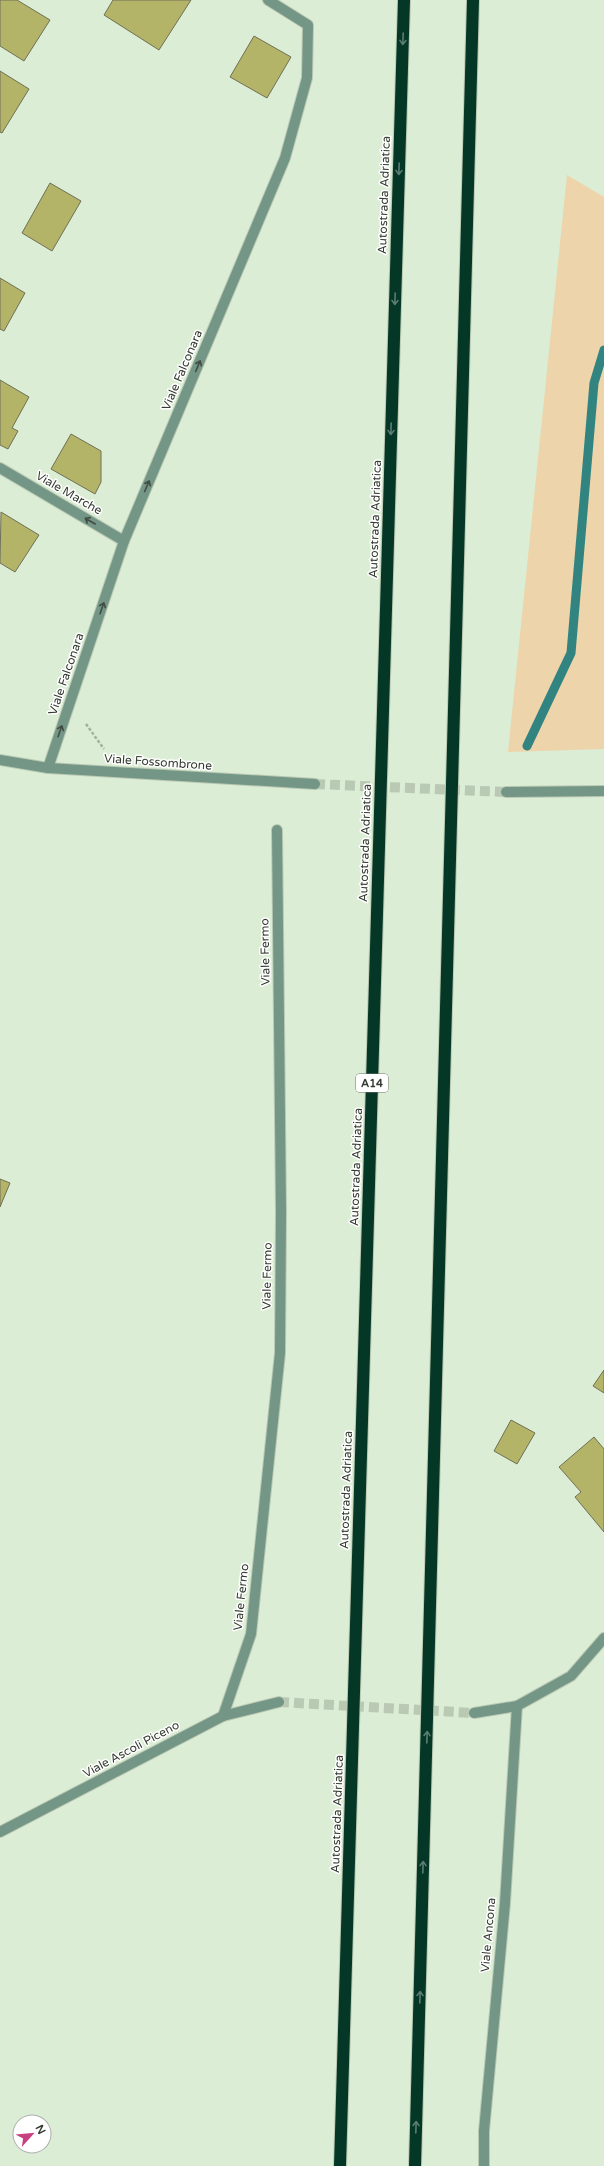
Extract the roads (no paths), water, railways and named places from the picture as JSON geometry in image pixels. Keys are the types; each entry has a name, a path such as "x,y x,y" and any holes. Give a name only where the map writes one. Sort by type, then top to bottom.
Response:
{"highway":[{"name":"Autostrada Adriatica","path":"340,2166 404,0"},
{"path":"415,2166 473,0"}],"street":[{"name":"Viale Falconara","path":"48,768 124,541 285,158 307,78 308,25 268,0"},
{"name":"Viale Marche","path":"0,468 124,541"},
{"name":"Viale Fossombrone","path":"0,760 48,768 314,784"},
{"path":"506,792 604,791"},
{"name":"Viale Fermo","path":"222,1716 251,1634 280,1353 281,1204 277,830"},
{"path":"474,1713 517,1706 571,1676 604,1638"},
{"name":"Viale Ascoli Piceno","path":"0,1832 222,1716 279,1702"},
{"name":"Viale Ancona","path":"484,2166 484,2131 505,1903 517,1706"}],"waterway":[{"path":"527,746 571,653 594,383 604,350"}],"tunnel":[{"path":"315,784 506,792"},
{"path":"279,1702 474,1713"}]}
